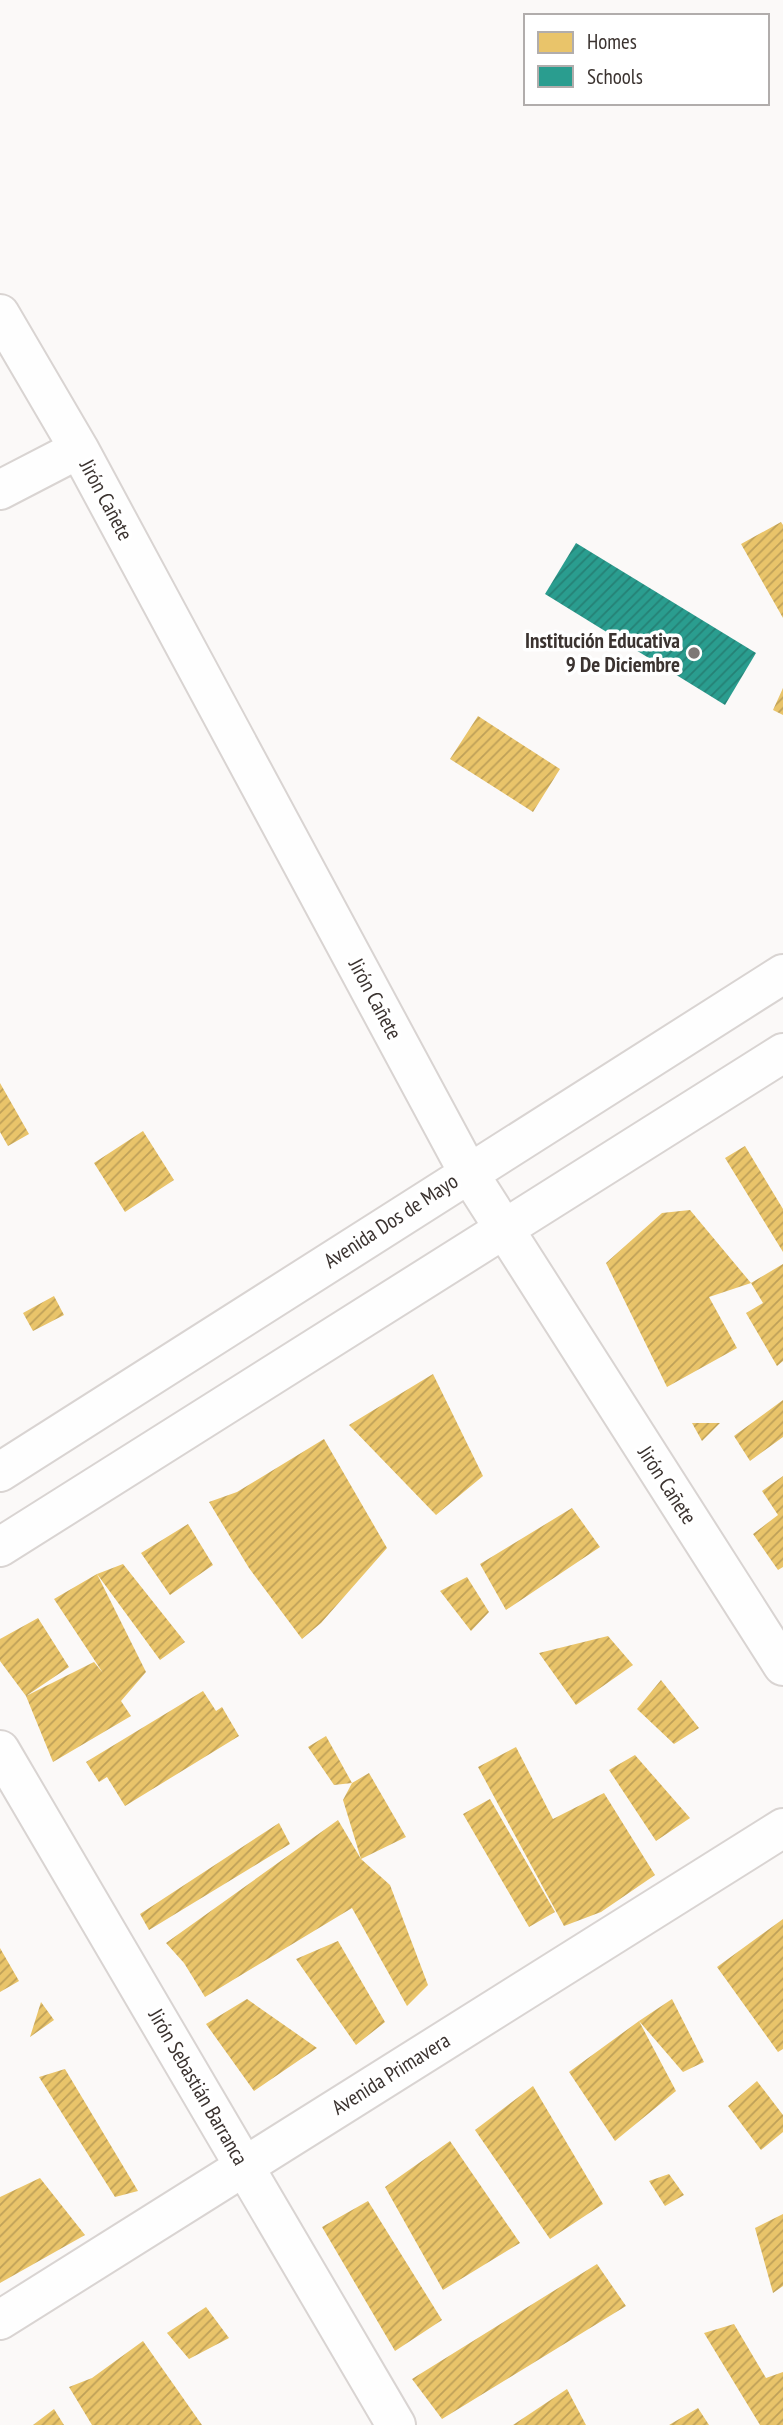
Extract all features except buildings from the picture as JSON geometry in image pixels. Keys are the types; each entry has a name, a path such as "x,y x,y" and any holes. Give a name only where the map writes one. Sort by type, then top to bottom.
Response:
{"street":[{"name":"Jirón Cañete","path":"0,314 79,449 468,1171 502,1229 783,1666"},
{"path":"0,491 79,449"},
{"name":"Avenida Dos de Mayo","path":"0,1472 468,1171 783,974"},
{"path":"0,1547 783,1053"},
{"name":"Jirón Sebastián Barranca","path":"0,1750 396,2425"},
{"name":"Avenida Primavera","path":"0,2320 783,1828"}],"place":[{"name":"Institución Educativa 9 De Diciembre","path":"694,653"}]}
